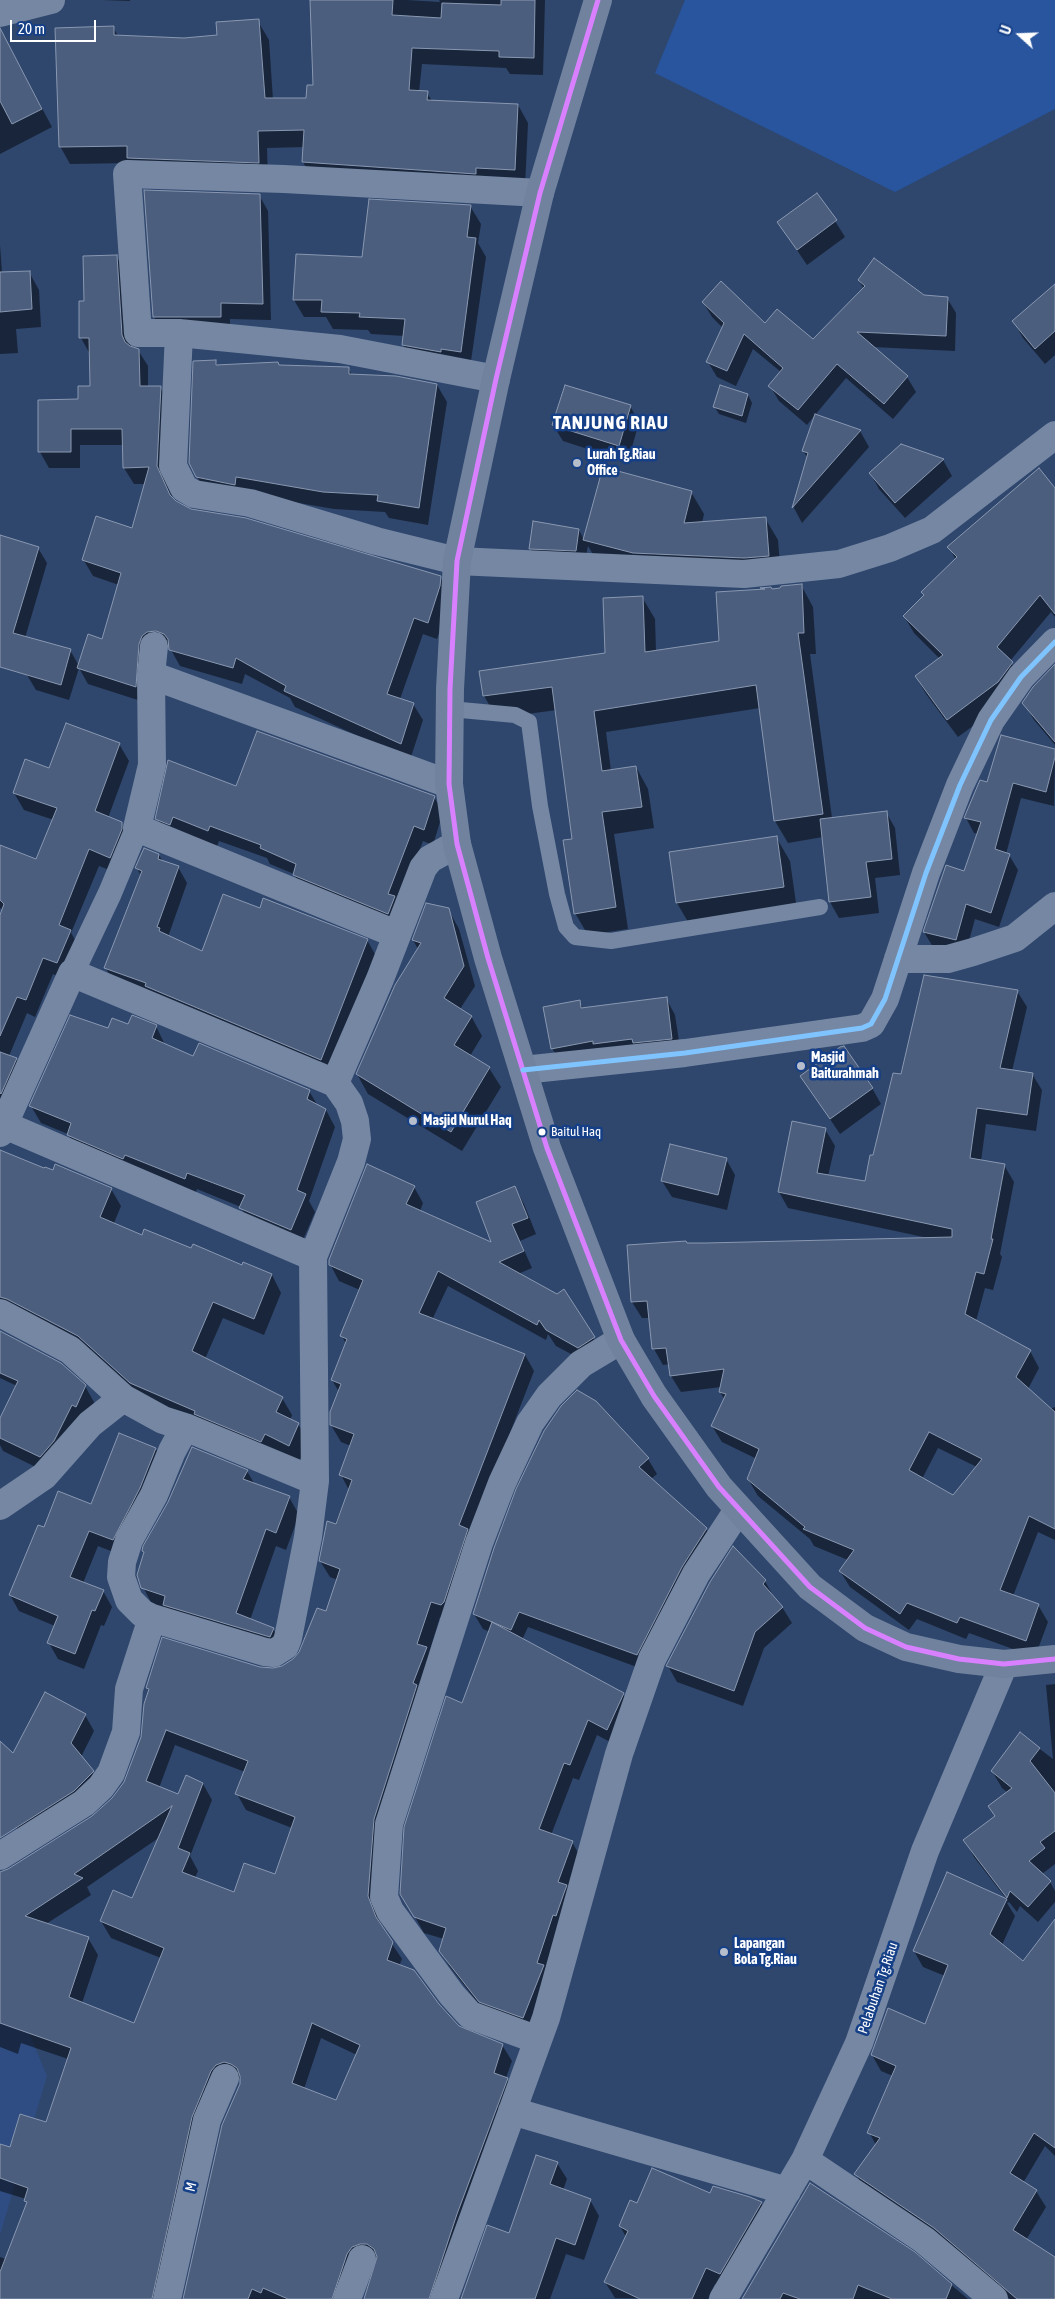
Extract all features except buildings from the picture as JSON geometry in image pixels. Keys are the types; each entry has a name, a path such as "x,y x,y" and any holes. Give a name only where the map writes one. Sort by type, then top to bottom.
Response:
{"main road":[{"path":"598,0 540,193 496,380 457,561 450,709 449,784 457,844 488,958 547,1148 620,1340 654,1396 719,1487 810,1587 865,1628 906,1647 959,1660 1004,1664 1055,1660"}],"street":[{"path":"0,13 46,0"},
{"path":"496,380 340,349 179,333 138,333 127,174 284,179 540,193"},
{"path":"179,333 173,466 184,488 194,494 250,503 376,541 457,561 744,574 839,564 890,548 932,530 1055,435"},
{"path":"523,1070 685,1053 862,1028 871,1024 875,1020 885,999 926,873 960,785 991,720 1022,677 1055,642"},
{"path":"154,646 150,675 152,765 137,828 110,893 1,1127 313,1256"},
{"path":"150,675 449,784"},
{"path":"137,828 396,934"},
{"path":"335,1083 380,979 423,868 430,860 457,844"},
{"path":"898,958 948,959 973,952 1015,938 1055,906"},
{"path":"72,973 335,1083 349,1103 355,1121 357,1139 352,1162 313,1256 315,1481 308,1536 285,1646 274,1653 265,1652 152,1618 142,1613 129,1600 121,1577 122,1562 129,1540 154,1495 172,1451 185,1427"},
{"path":"0,1313 70,1350 123,1398 163,1420 185,1427 315,1481"},
{"path":"538,2040 470,2015 452,1995 390,1911 384,1897 389,1824 480,1544 502,1483 530,1423 549,1396 581,1364 620,1340"},
{"path":"0,1506 44,1476 90,1424 123,1398"},
{"path":"444,2299 546,2018 619,1754 652,1659 696,1574 738,1510"},
{"path":"0,1856 84,1803 102,1786 111,1773 126,1732 129,1688 152,1618"},
{"name":"Pelabuhan Tg.Riau","path":"724,2299 805,2160 859,2043 925,1851 1004,1664"},
{"name":"M","path":"167,2299 207,2120 225,2078"},
{"path":"512,2111 786,2191"},
{"path":"805,2160 924,2240 994,2299"},
{"path":"347,2299 362,2260"}],"lane":[{"path":"450,709 515,715 528,722 540,806 557,894 566,927 575,937 611,941 820,907"}],"shaded area":[{"path":"685,0 1055,0 1055,109 895,192 655,73"},
{"path":"0,1962 47,2076 0,2235"}],"transit line":[{"path":"598,0 540,193 496,379 457,561 450,689 449,784 457,844 488,958 547,1148 621,1340 654,1396 719,1487 810,1587 865,1628 906,1647 959,1659 1004,1664 1055,1659"},
{"path":"523,1070 685,1053 862,1028 871,1024 885,999 926,873 960,785 991,720 1021,677 1055,642"}],"place":[{"name":"Lurah Tg.Riau Office","path":"577,463"},
{"name":"Masjid Baiturahmah","path":"801,1066"},
{"name":"Masjid Nurul Haq","path":"413,1121"},
{"name":"Baitul Haq","path":"542,1132"},
{"name":"Lapangan Bola Tg.Riau","path":"724,1952"}],"district":[{"name":"TANJUNG RIAU","path":"611,423"}]}
